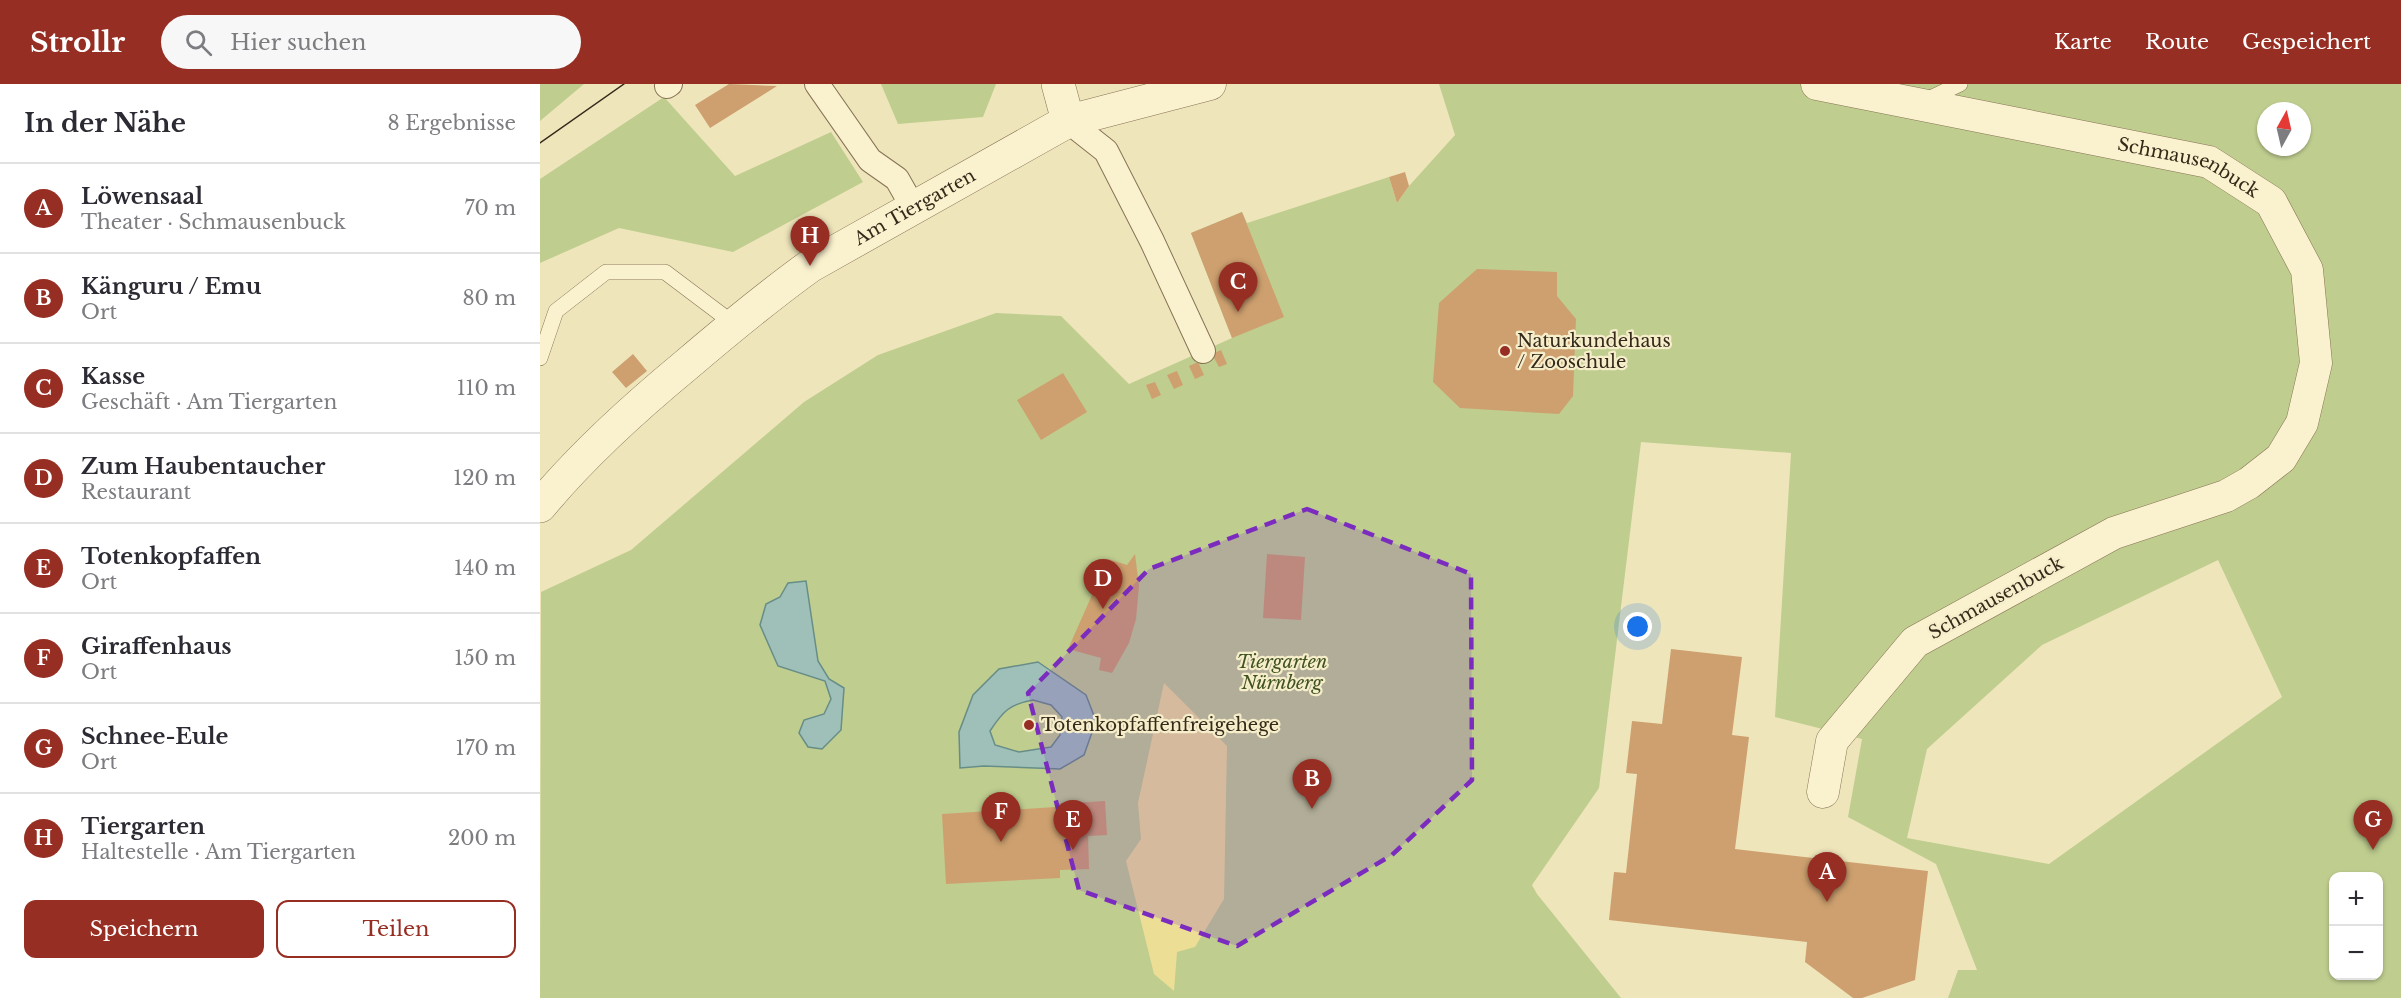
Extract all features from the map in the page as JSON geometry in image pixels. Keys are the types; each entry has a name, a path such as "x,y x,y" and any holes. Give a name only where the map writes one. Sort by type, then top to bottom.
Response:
{"street":[{"path":"817,84 870,160 897,179 914,210"},
{"path":"1058,84 1068,121 1106,151 1203,351"},
{"path":"1068,121 1210,84"},
{"name":"Schmausenbuck","path":"1817,84 2209,162 2271,202 2307,270 2316,363 2302,423 2281,458 2249,483 2226,496 2114,533 1915,642 1832,741 1823,792"},
{"name":"Am Tiergarten","path":"540,506 595,446 651,394 734,324 810,266 914,210 1068,121"}],"lane":[{"path":"1917,104 1960,84"},
{"path":"540,358 556,311 606,272 665,272 734,324"}],"highlighted area":[{"path":"1307,509 1471,574 1472,780 1392,855 1237,946 1079,890 1028,693 1149,569"}],"green space":[{"path":"540,84 584,84 540,121"},
{"path":"881,84 996,84 983,117 898,124"},
{"name":"Tiergarten Nürnberg","path":"1439,84 2401,84 2401,998 1948,998 1958,970 1977,970 1936,864 1848,817 1862,739 1775,717 1791,453 1641,442 1599,788 1532,885 1621,998 540,998 541,592 631,550 804,402 878,355 996,313 1061,316 1129,384 1232,338 1191,233 1242,212 1247,223 1389,177 1397,203 1409,186 1455,135","holes":["2218,560 2282,697 2049,864 1907,838 1927,749 2042,645"]},
{"path":"664,97 735,176 831,132 863,182 733,252 619,228 540,263 540,179"}],"sand":[{"path":"1164,683 1227,746 1224,899 1195,947 1177,952 1174,991 1154,974 1126,861 1141,839 1138,803"}],"water":[{"path":"806,581 818,661 829,679 844,688 841,730 822,749 808,747 799,733 804,720 824,714 831,699 825,681 778,666 760,625 766,604 780,597 788,583"},
{"path":"1038,662 1086,695 1096,721 1084,755 1060,769 984,766 960,768 959,732 973,695 999,669","holes":["1033,700 1051,705 1062,717 1060,735 1051,747 1019,752 995,745 990,731 1008,709"]}],"building":[{"path":"729,84 777,86 710,128 695,105"},
{"path":"1405,172 1409,186 1397,203 1389,177"},
{"path":"1242,212 1284,317 1232,338 1191,233"},
{"name":"Naturkundehaus / Zooschule","path":"1477,269 1557,272 1557,296 1576,319 1573,396 1559,414 1460,408 1433,382 1439,303"},
{"path":"1221,350 1227,364 1219,367 1212,354"},
{"path":"633,354 647,371 626,388 612,372"},
{"path":"1198,362 1204,375 1195,379 1189,366"},
{"path":"1177,371 1183,385 1174,389 1167,375"},
{"path":"1063,373 1087,412 1041,440 1017,400"},
{"path":"1155,382 1161,395 1152,399 1146,385"},
{"path":"1135,554 1139,586 1136,619 1129,643 1112,673 1099,670 1101,658 1068,649 1108,559 1127,565"},
{"path":"1267,554 1305,557 1301,620 1263,618"},
{"path":"1671,649 1742,657 1732,735 1749,737 1735,849 1928,871 1915,980 1862,998 1853,998 1805,962 1807,942 1609,920 1614,872 1626,873 1637,774 1626,773 1632,721 1662,724"},
{"path":"1105,801 1107,835 1088,836 1089,869 1060,870 1060,878 946,884 942,814 1056,807 1056,804"}],"tram line":[{"path":"540,143 624,84"}],"place":[{"name":"Tiergarten","path":"810,266"},
{"name":"Kasse","path":"1238,312"},
{"name":"Naturkundehaus / Zooschule","path":"1505,351"},
{"name":"Zum Haubentaucher","path":"1103,609"},
{"name":"Totenkopfaffenfreigehege","path":"1029,725"},
{"name":"Känguru / Emu","path":"1312,809"},
{"name":"Giraffenhaus","path":"1001,842"},
{"name":"Totenkopfaffen","path":"1073,850"},
{"name":"Schnee-Eule","path":"2373,850"},
{"name":"Löwensaal","path":"1827,902"}]}
